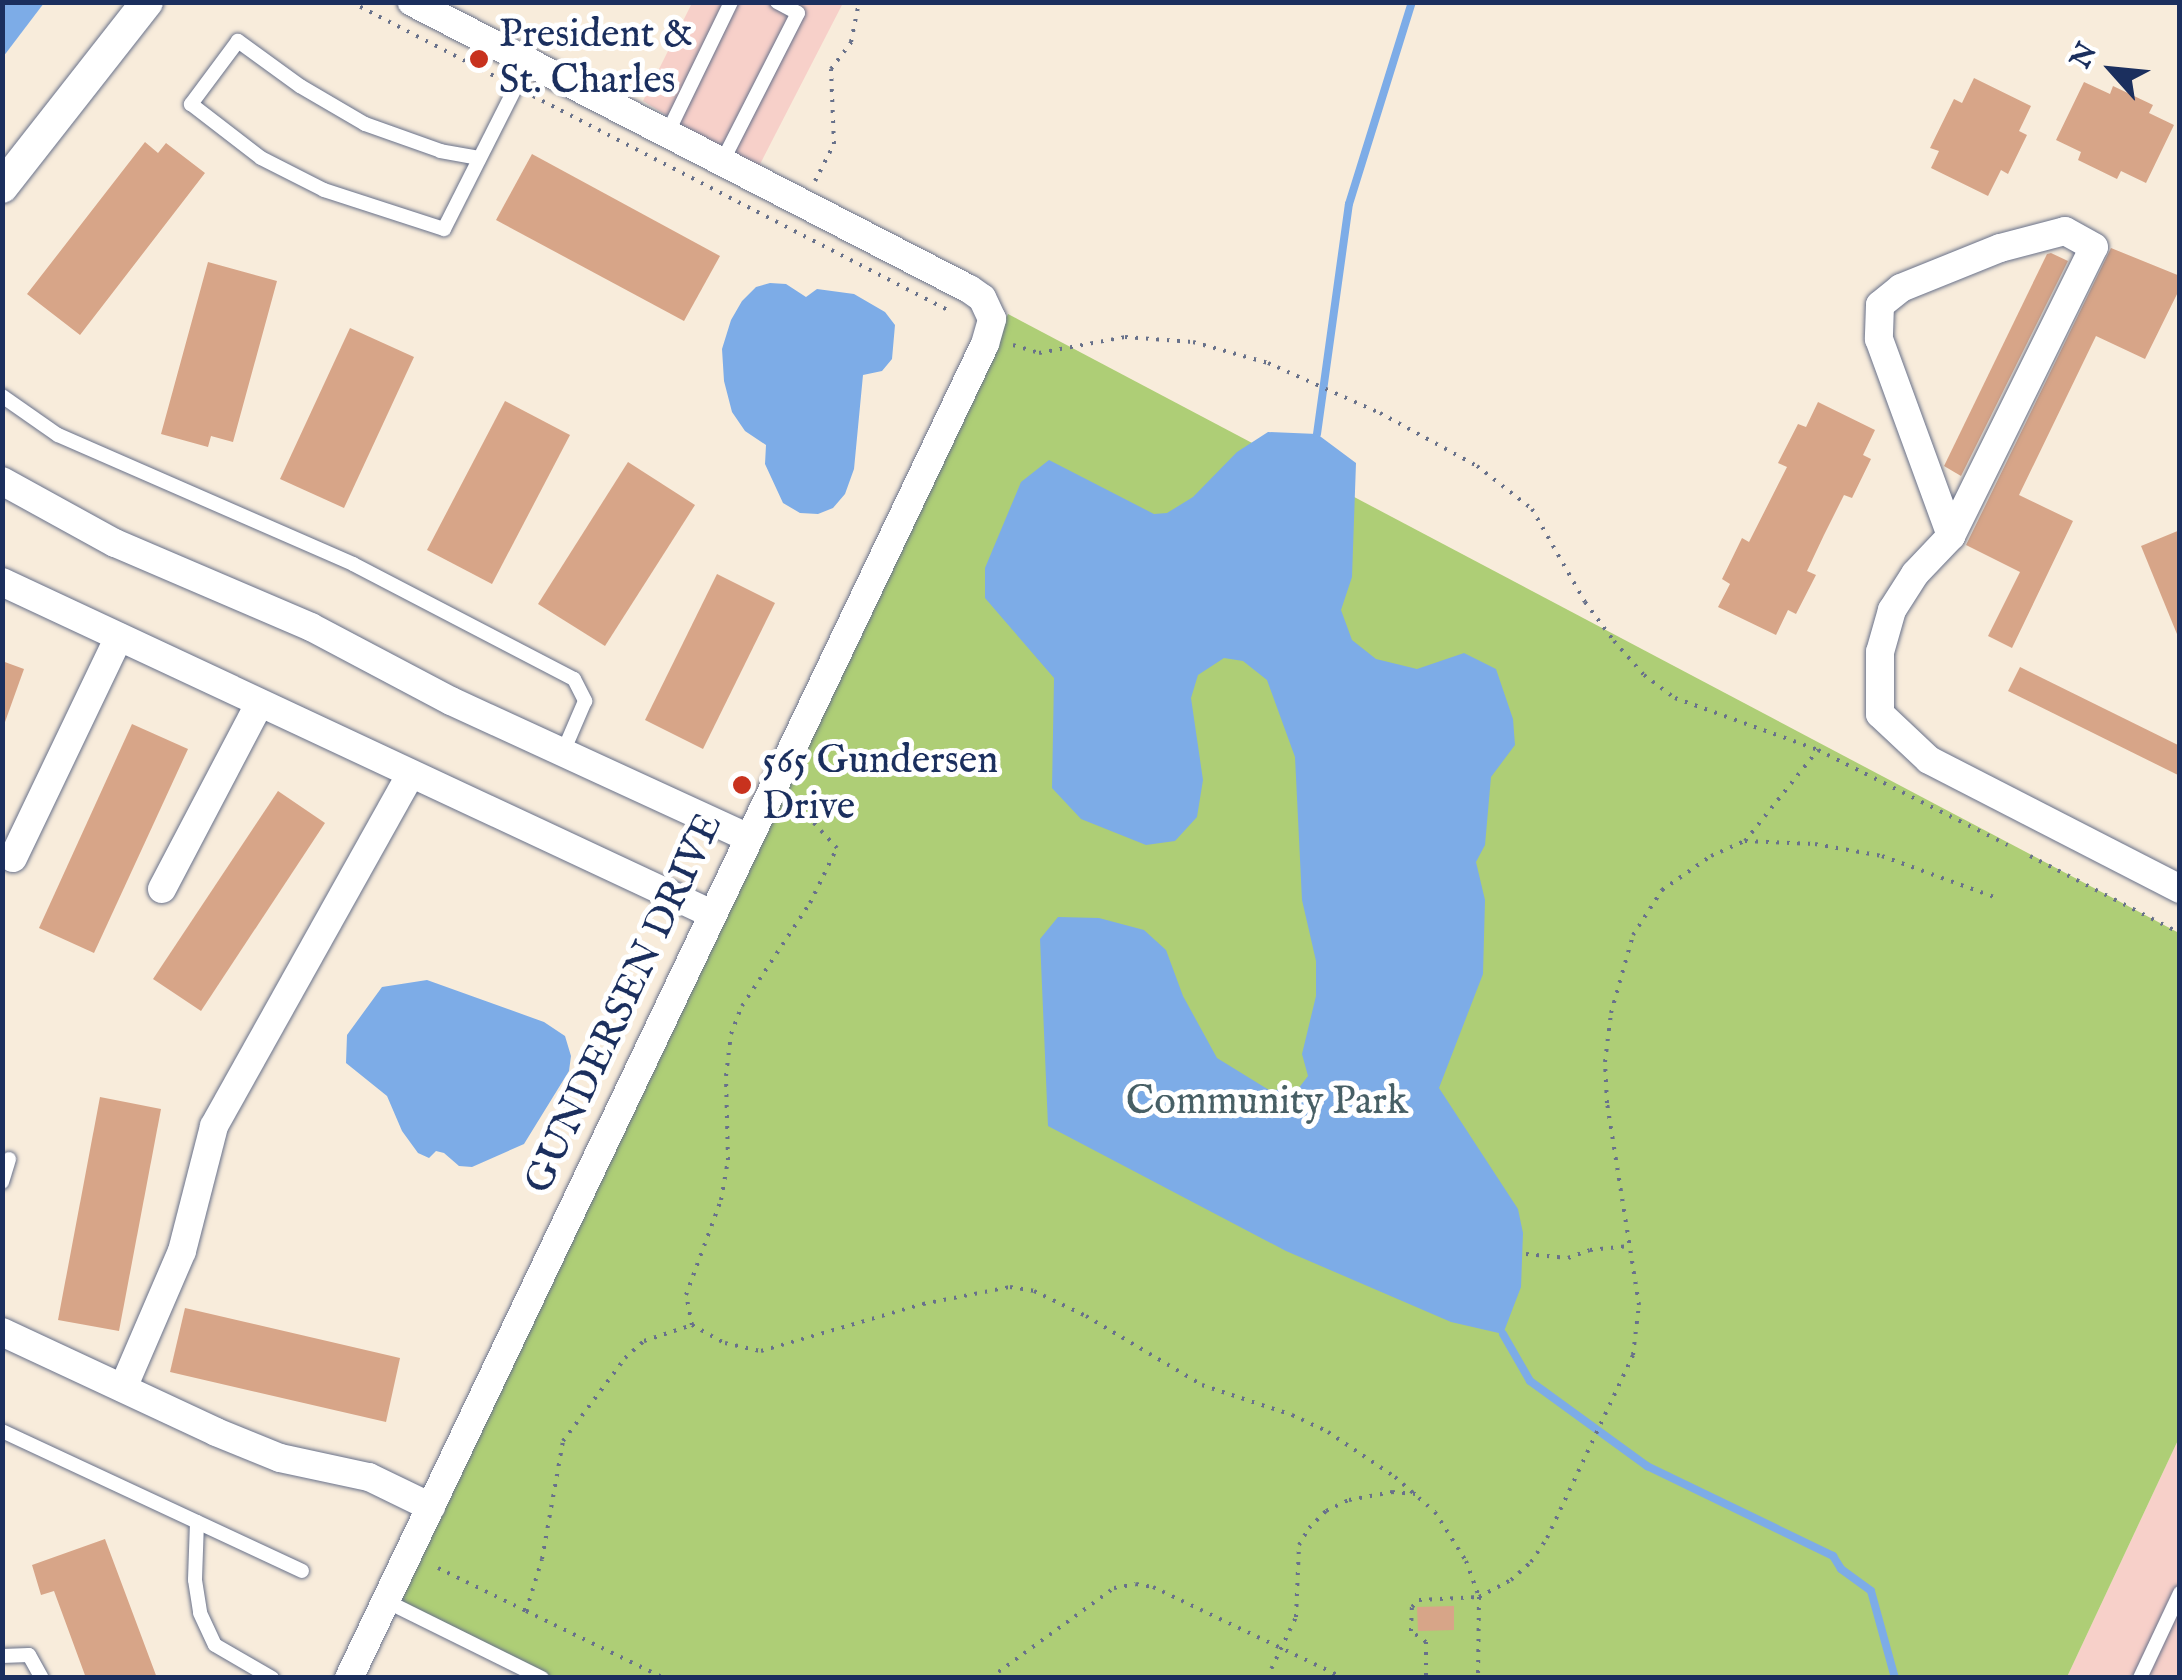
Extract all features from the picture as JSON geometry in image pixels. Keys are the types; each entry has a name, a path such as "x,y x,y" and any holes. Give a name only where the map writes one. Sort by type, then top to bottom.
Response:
{"street":[{"path":"2,188 147,2"},
{"path":"412,2 969,289 976,313"},
{"path":"1951,536 1879,339 1880,305 1900,288 1917,281 2000,248 2065,231 2094,246 1951,536 1914,574 1892,610 1880,652 1880,714 1930,760 2180,889"},
{"name":"GUNDERSEN DRIVE","path":"350,1678 990,332 976,313"},
{"path":"2,481 115,544 311,626 451,701 749,838"},
{"path":"2,582 712,914"},
{"path":"13,858 119,637"},
{"path":"162,888 258,704"},
{"path":"123,1388 182,1251 214,1126 410,776"},
{"path":"2,1332 280,1458 369,1477 430,1507"}],"lane":[{"path":"667,134 731,2"},
{"path":"722,162 798,13 777,2"},
{"path":"479,158 441,151 364,124 300,86 238,41 190,104 261,158 324,190 444,229 528,63"},
{"path":"2,396 58,434 353,564 574,679 586,701 562,752"},
{"path":"2,1182 9,1158"},
{"path":"2,1431 302,1571"},
{"path":"197,1522 194,1580 200,1612 215,1645 272,1678"},
{"path":"2140,1678 2180,1594"},
{"path":"386,1600 542,1678"},
{"path":"2,1656 29,1656 42,1678"}],"path":[{"path":"352,2 499,79"},
{"path":"810,190 834,144 830,69 851,42 859,2"},
{"path":"531,95 976,313"},
{"path":"1007,342 1040,353 1096,339 1153,337 1224,348 1337,394 1477,466 1519,497 1554,540 1585,602 1614,641 1644,675 1674,698 1818,750 2008,844"},
{"path":"1744,841 1818,750"},
{"path":"692,1326 686,1295 721,1200 728,1160 726,1076 732,1034 742,1006 810,903 837,848 800,810"},
{"path":"1412,1678 1427,1677 1426,1642 1411,1631 1412,1607 1420,1600 1479,1598 1512,1580 1530,1562 1547,1538 1624,1380 1638,1330 1640,1304 1605,1062 1633,935 1662,890 1710,856 1744,841 1815,844 1882,856 1994,898"},
{"path":"2030,856 2176,932"},
{"path":"1526,1254 1568,1258 1590,1250 1630,1246"},
{"path":"526,1610 542,1559 563,1440 644,1341 692,1326 725,1343 761,1351 982,1291 1010,1287 1034,1291 1086,1316 1202,1385 1292,1414 1328,1432 1416,1494 1456,1540 1479,1598 1478,1678"},
{"path":"1268,1678 1296,1617 1298,1545 1309,1528 1326,1510 1348,1500 1392,1492 1416,1494"},
{"path":"438,1568 664,1678"},
{"path":"990,1678 1114,1588 1136,1584 1153,1588 1344,1678"}],"shaded area":[{"path":"692,3 843,3 757,170 643,101"},
{"path":"2179,1438 2179,1677 2067,1677"}],"green space":[{"name":"Community Park","path":"1008,314 2179,933 2179,1438 2067,1677 547,1677 386,1601"}],"water":[{"path":"2,3 44,3 3,57"},
{"path":"786,284 806,297 817,289 854,294 885,312 895,325 892,359 882,371 863,375 854,469 845,494 833,508 818,514 800,513 783,503 765,464 766,445 745,431 732,412 724,381 722,349 731,320 756,287"},
{"path":"1268,432 1317,434 1356,463 1352,577 1341,610 1352,640 1376,659 1417,669 1464,653 1496,669 1513,719 1515,745 1491,777 1485,845 1476,862 1485,900 1483,974 1439,1088 1518,1209 1523,1233 1521,1287 1503,1334 1451,1322 1286,1251 1048,1126 1040,939 1058,917 1099,918 1144,930 1166,950 1183,996 1217,1058 1269,1090 1298,1089 1308,1076 1302,1054 1316,996 1316,961 1302,900 1295,757 1267,680 1243,661 1224,658 1198,675 1191,698 1203,780 1197,817 1175,841 1146,845 1081,819 1052,788 1054,678 985,598 985,568 1021,482 1049,460 1154,514 1167,513 1193,497 1237,452"},
{"path":"427,980 544,1022 565,1036 571,1056 569,1071 524,1144 472,1167 459,1166 444,1153 436,1151 429,1158 418,1153 402,1131 387,1096 346,1063 347,1035 382,987"}],"building":[{"path":"1974,78 2031,106 2019,131 2027,135 2008,174 2001,170 1988,196 1931,168 1939,151 1930,148 1954,99 1962,103"},
{"path":"2084,82 2110,94 2113,86 2153,105 2149,113 2174,125 2146,183 2121,171 2117,179 2078,160 2081,152 2056,140"},
{"path":"145,142 158,153 166,143 205,173 80,335 27,294"},
{"path":"532,154 720,256 684,321 496,220"},
{"path":"2111,248 2180,276 2180,288 2145,359 2096,336 2019,495 2073,521 2012,648 1988,636 2020,572 1966,545"},
{"path":"2047,254 2068,261 1961,476 1944,466"},
{"path":"208,262 277,281 233,442 211,436 208,447 161,434"},
{"path":"350,328 414,357 344,508 280,479"},
{"path":"505,401 570,435 492,584 427,550"},
{"path":"1818,402 1875,430 1863,455 1871,459 1852,498 1844,495 1824,535 1807,571 1816,575 1796,614 1788,610 1776,635 1718,607 1730,584 1722,579 1742,538 1749,542 1787,467 1778,463 1798,424 1806,427"},
{"path":"628,462 695,505 605,646 538,604"},
{"path":"2180,530 2180,639 2179,639 2141,546"},
{"path":"717,574 775,603 703,749 645,720"},
{"path":"2,661 24,669 5,722 2,722"},
{"path":"2020,667 2180,746 2180,776 2008,691"},
{"path":"132,724 188,749 94,953 39,928"},
{"path":"278,791 325,823 201,1011 153,979"},
{"path":"100,1097 161,1109 119,1331 58,1320"},
{"path":"185,1308 400,1358 386,1422 170,1372"},
{"path":"105,1539 157,1678 86,1678 54,1591 41,1595 32,1565"},
{"path":"1454,1606 1454,1630 1418,1631 1417,1607"}],"waterway":[{"path":"1317,434 1349,204 1412,2"},
{"path":"1503,1334 1530,1381 1647,1466 1833,1556 1841,1569 1871,1591 1895,1678"}],"place":[{"name":"President & St. Charles","path":"479,59"},
{"name":"565 Gundersen Drive","path":"742,785"}]}
